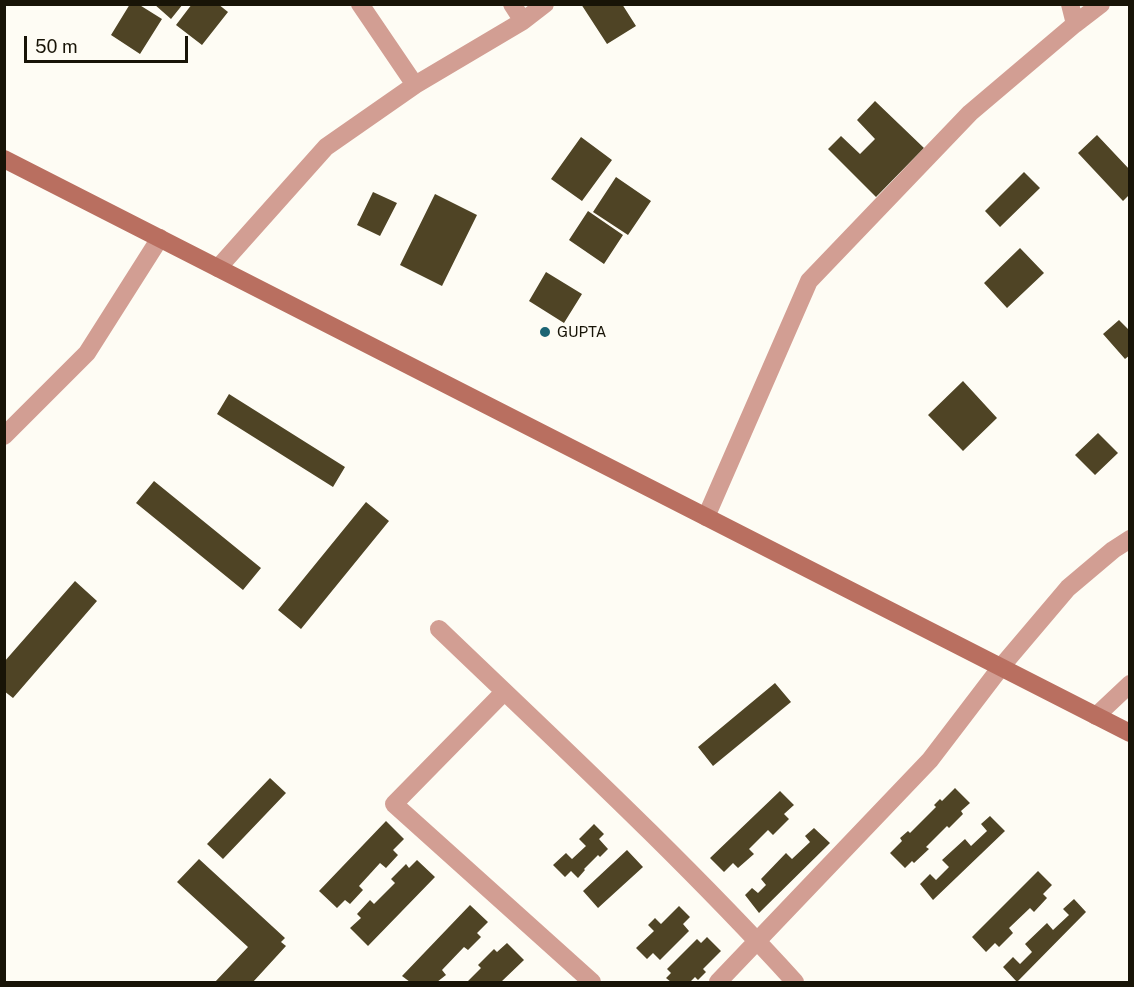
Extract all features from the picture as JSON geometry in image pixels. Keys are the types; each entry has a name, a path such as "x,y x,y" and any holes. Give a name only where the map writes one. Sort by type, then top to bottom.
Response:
{"main road":[{"path":"4,159 1130,733"}],"street":[{"path":"360,4 415,86"},
{"path":"512,4 523,21"},
{"path":"218,268 326,147 415,86 523,21 545,4"},
{"path":"1070,4 1075,24"},
{"path":"706,517 809,281 970,113 1101,4"},
{"path":"4,436 87,353 160,238"},
{"path":"718,982 930,760 1001,667 1068,588 1130,538"},
{"path":"439,629 657,838 795,982"},
{"path":"1096,716 1130,684"},
{"path":"504,692 394,804 592,982"}],"building":[{"path":"130,4 138,4 162,19 140,54 111,35"},
{"path":"154,4 183,4 171,19"},
{"path":"192,4 218,4 228,12 202,45 176,25"},
{"path":"581,4 622,4 636,26 607,44"},
{"path":"875,101 924,148 876,197 828,149 841,136 860,154 875,139 857,120"},
{"path":"1097,135 1130,170 1130,194 1123,201 1078,153"},
{"path":"581,137 612,160 582,201 551,179"},
{"path":"1024,172 1040,188 1000,227 985,211"},
{"path":"616,177 651,201 628,235 593,212"},
{"path":"373,192 397,203 380,236 357,225"},
{"path":"435,194 477,215 442,286 400,265"},
{"path":"588,211 623,235 604,264 569,240"},
{"path":"1020,248 1044,273 1007,308 984,283"},
{"path":"546,272 582,294 564,323 529,301"},
{"path":"1119,320 1130,331 1130,355 1125,359 1103,334"},
{"path":"963,381 997,418 963,451 928,415"},
{"path":"229,394 345,467 333,487 217,414"},
{"path":"1098,433 1118,453 1095,475 1075,455"},
{"path":"154,481 261,568 243,590 136,503"},
{"path":"366,502 389,521 301,629 278,610"},
{"path":"75,581 97,601 13,698 4,691 4,662"},
{"path":"775,683 791,702 713,766 698,747"},
{"path":"270,778 286,793 223,859 207,844"},
{"path":"955,788 970,803 949,828 947,826 926,847 929,849 905,868 890,853 902,841 900,838 908,831 910,833 936,807 934,805 940,799 942,801"},
{"path":"780,791 794,805 784,814 789,819 773,835 768,830 749,849 754,854 738,868 733,863 724,872 710,858"},
{"path":"990,816 1005,831 933,900 920,884 930,874 936,880 949,867 942,860 965,839 971,846 987,831 981,824"},
{"path":"386,821 404,839 393,850 398,855 386,868 380,863 359,886 363,890 350,904 345,900 337,908 319,891"},
{"path":"594,824 604,834 599,839 608,849 600,857 598,855 578,878 571,871 565,877 553,865 566,853 572,859 586,846 579,839"},
{"path":"814,828 830,843 759,913 745,895 752,888 758,893 766,885 761,879 786,853 792,859 810,842 805,836"},
{"path":"627,850 643,867 598,908 583,891"},
{"path":"199,859 285,938 281,942 286,946 253,982 215,982 248,947 177,882"},
{"path":"417,860 435,877 368,946 350,928 361,918 357,914 370,900 374,904 395,883 391,879 406,864 409,868"},
{"path":"1038,871 1052,885 1043,894 1047,898 1034,912 1030,908 1009,928 1013,933 999,947 995,943 986,952 972,937"},
{"path":"1074,899 1086,912 1017,982 1003,967 1013,957 1020,964 1032,952 1025,944 1047,923 1053,930 1069,915 1063,909"},
{"path":"470,905 488,922 477,933 481,937 468,950 464,947 442,970 446,975 437,982 410,982 402,976"},
{"path":"679,906 690,917 683,924 689,931 660,960 653,953 647,959 636,948 654,931 648,925 655,918 661,924"},
{"path":"707,937 721,951 703,969 706,972 698,980 695,977 690,982 671,982 666,978 671,973 667,969 697,939 701,943"},
{"path":"507,943 524,960 501,982 467,982 481,968 478,965 494,949 497,952"}],"place":[{"name":"GUPTA","path":"545,332"}]}
